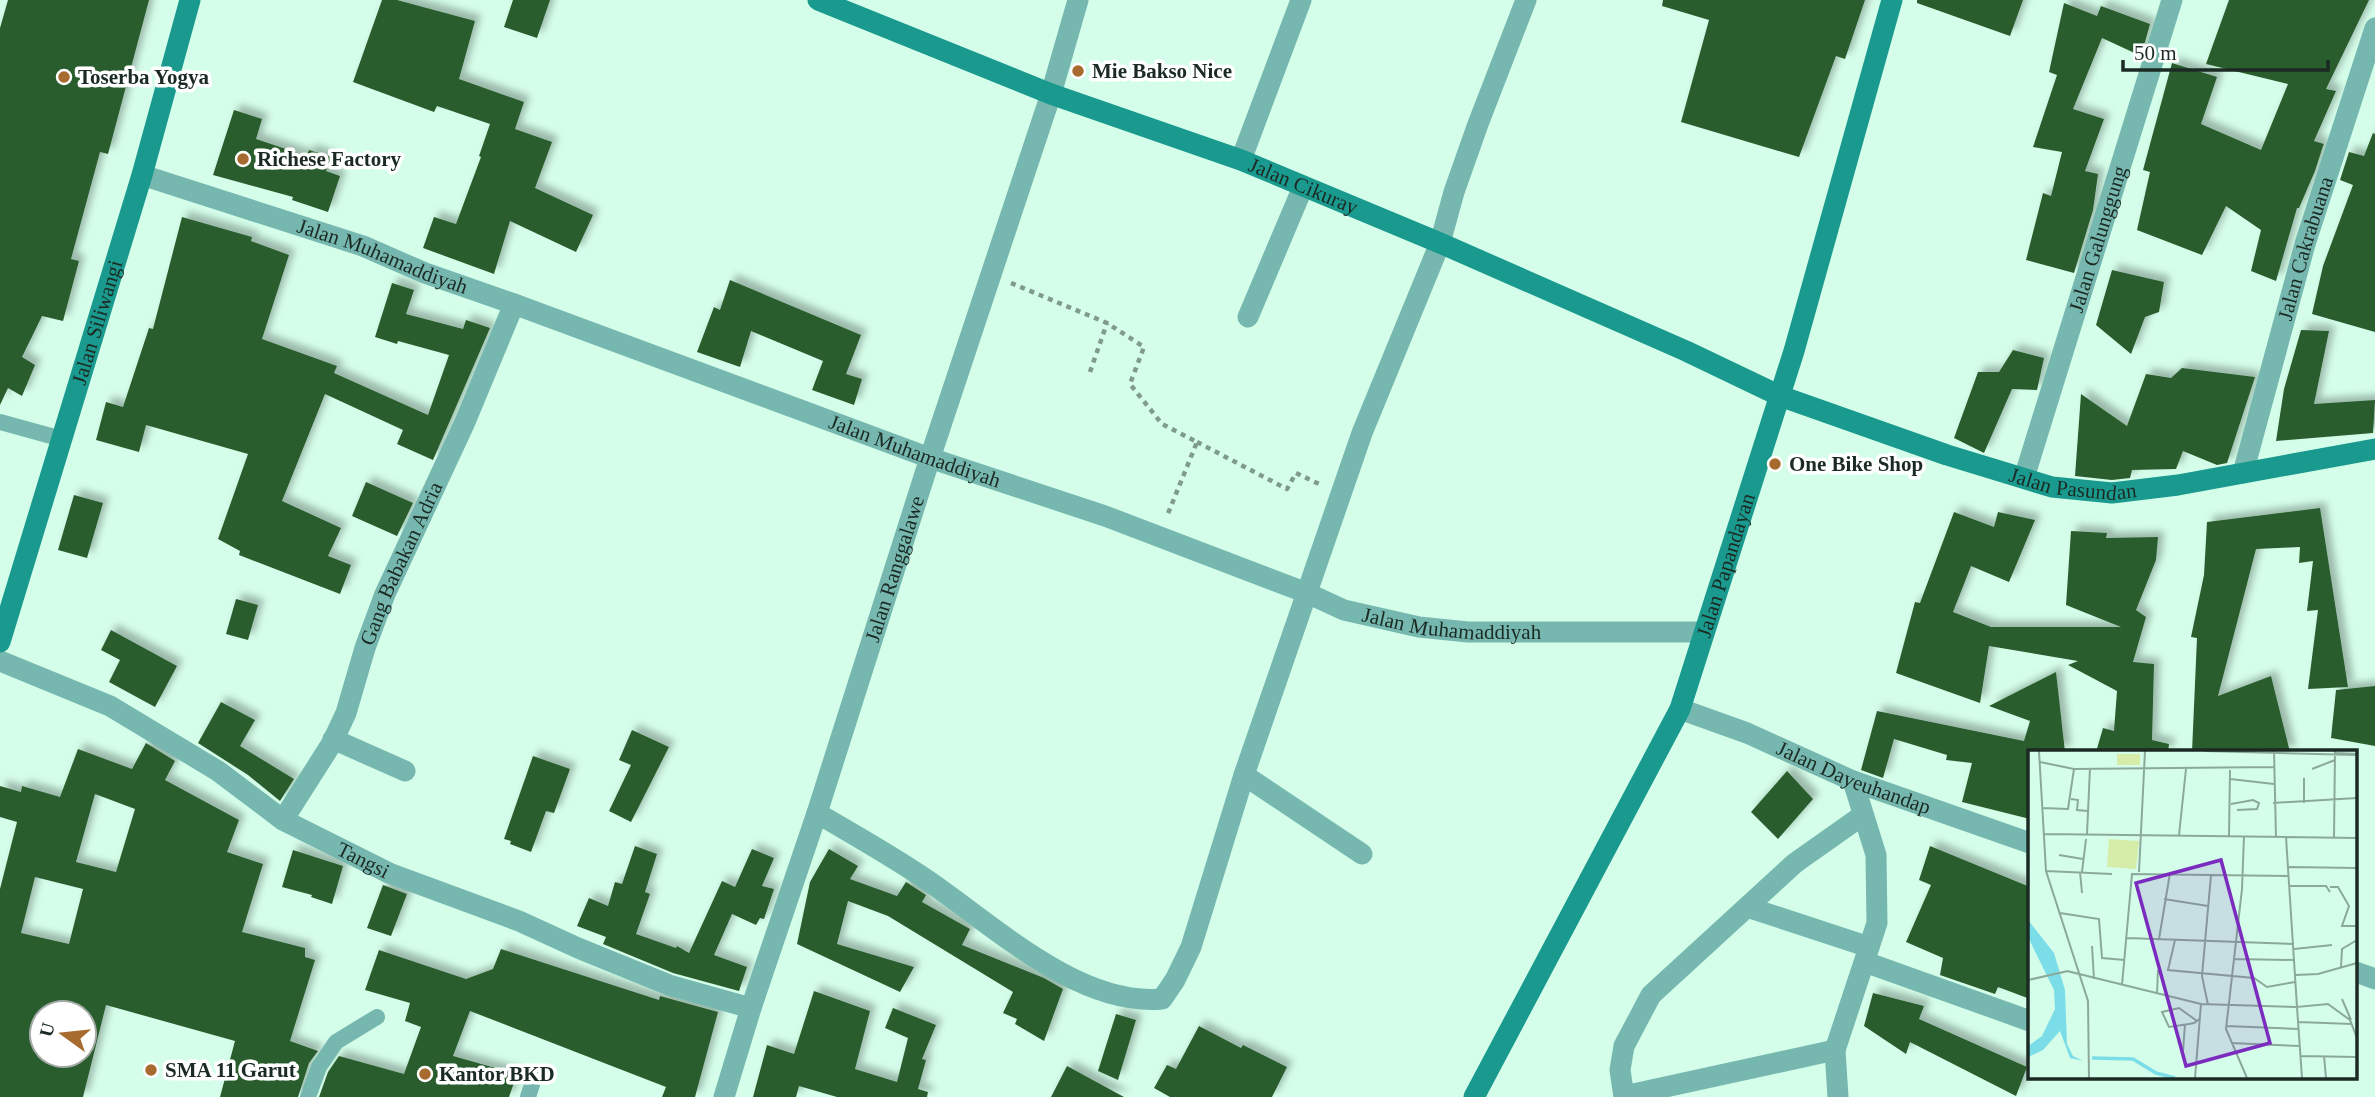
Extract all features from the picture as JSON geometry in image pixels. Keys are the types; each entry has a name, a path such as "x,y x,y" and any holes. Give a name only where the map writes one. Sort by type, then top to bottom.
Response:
{"street":[{"name":"Jalan Siliwangi","path":"0,642 142,175 190,0"},
{"name":"Jalan Cikuray","path":"818,0 1051,94 1241,160 1440,243 1686,351 1780,396"},
{"name":"Jalan Ranggalawe","path":"724,1097 930,458 1051,94 1078,0"},
{"path":"1241,160 1301,0"},
{"path":"817,813 926,879 1045,964 1102,992 1143,1001 1162,999 1191,947 1244,775 1362,433 1440,243 1474,135 1526,0"},
{"name":"Jalan Papandayan","path":"1474,1097 1680,709 1780,396 1892,0"},
{"name":"Jalan Galunggung","path":"2024,478 2172,0"},
{"name":"Jalan Cakrabuana","path":"2243,472 2305,244 2375,28"},
{"name":"Jalan Muhamaddiyah","path":"142,175 363,246 425,274 514,303 930,458 1159,536 1345,610 1419,627 1468,632 1704,632"},
{"path":"1248,317 1303,187"},
{"name":"Gang Babakan Adria","path":"283,820 346,713 365,648 385,594 465,422 514,303"},
{"name":"Jalan Pasundan","path":"1780,396 1947,455 2052,487 2112,494 2375,449"},
{"name":"Tangsi","path":"0,662 110,706 218,771 283,820 389,873 519,920 669,985 751,1008"},
{"name":"Jalan Dayeuhandap","path":"1680,709 1747,733 1853,781 2028,842"},
{"path":"333,739 405,771"},
{"path":"1244,775 1362,855"},
{"path":"1838,1097 1835,1050 1877,923 1875,855 1853,781"},
{"path":"1835,1050 1624,1096 1620,1070 1624,1046 1651,995 1795,863 1864,816"},
{"path":"1747,907 2028,1020"},
{"path":"2358,973 2375,979"}],"lane":[{"path":"0,422 62,439"},
{"path":"308,1097 319,1067 336,1042 377,1017"},
{"path":"528,1097 534,1078"}],"path":[{"path":"990,275 1107,323 1144,347 1130,384 1162,424 1287,489 1296,473 1341,494"},
{"path":"1090,372 1107,323"},
{"path":"1159,536 1196,442"}],"building":[{"path":"8,0 149,0 108,154 100,152 71,259 79,261 63,321 42,316 22,357 35,365 22,396 8,388 0,405 0,28"},
{"path":"382,0 397,0 475,21 459,79 524,102 515,129 552,142 535,188 593,215 576,252 510,221 494,274 423,248 434,217 456,224 481,157 479,156 490,124 437,106 434,112 353,82"},
{"path":"513,0 550,0 537,38 504,27"},
{"path":"1663,0 1865,0 1845,59 1836,56 1799,157 1681,122 1709,20 1662,6"},
{"path":"1917,0 2023,0 2010,36 1917,3"},
{"path":"2229,0 2369,0 2326,89 2336,91 2314,141 2324,144 2315,171 2297,208 2276,281 2251,271 2261,230 2226,206 2202,255 2137,230 2150,172 2143,170 2172,63 2217,77 2201,124 2261,150 2288,84 2206,64"},
{"path":"2064,3 2097,16 2101,6 2150,24 2141,56 2102,38 2073,109 2104,119 2085,171 2098,174 2093,210 2074,273 2026,260 2043,193 2051,196 2062,152 2033,147 2057,75 2049,72"},
{"path":"234,110 262,119 256,139 307,156 309,150 331,157 326,171 340,176 328,212 292,200 293,197 213,175"},
{"path":"2373,133 2375,332 2312,314 2323,266 2353,185 2340,180 2349,152 2364,156"},
{"path":"182,217 252,237 251,241 289,255 262,339 337,366 334,373 428,415 449,355 375,337 392,283 414,290 406,314 463,329 466,320 490,328 433,460 397,444 403,430 325,394 282,501 341,528 328,556 351,565 340,594 239,555 240,551 218,539 248,454 146,425 139,452 96,440 106,402 123,407 149,328 153,329"},
{"path":"2112,270 2164,282 2159,312 2145,317 2131,354 2096,325"},
{"path":"730,280 861,335 846,374 862,379 854,405 812,390 823,361 751,331 740,367 697,352 714,307 720,310"},
{"path":"2301,330 2329,331 2314,404 2375,400 2373,433 2276,441 2284,389"},
{"path":"2013,350 2044,358 2037,390 2012,389 1984,453 1954,438 1978,372 1999,372"},
{"path":"2182,368 2255,377 2227,463 2217,465 2183,451 2176,469 2132,470 2130,478 2112,480 2075,476 2081,394 2127,426 2146,374 2171,378"},
{"path":"366,482 413,503 397,536 352,516"},
{"path":"74,495 103,503 87,558 58,550"},
{"path":"2320,508 2348,687 2308,689 2318,610 2307,611 2313,561 2299,563 2300,547 2256,549 2218,696 2271,676 2290,750 2192,750 2197,638 2191,637 2204,575 2207,522"},
{"path":"1954,512 1994,527 1998,512 2035,520 2009,582 1971,566 1953,612 1991,627 2121,627 2066,605 2071,531 2107,533 2106,538 2158,537 2156,560 2136,610 2146,617 2133,662 2154,664 2152,740 2169,744 2168,750 2097,750 2103,728 2114,731 2117,691 2068,665 2078,661 1989,646 1980,703 1896,673 1915,602 1920,603"},
{"path":"236,599 258,605 248,640 226,634"},
{"path":"111,630 177,666 155,707 109,682 120,660 101,650"},
{"path":"2056,672 2065,750 2028,750 2028,818 1962,802 1972,763 1946,760 1947,755 1894,739 1883,778 1861,770 1877,711 2024,741 2030,721 1989,706"},
{"path":"2375,686 2375,746 2331,738 2336,690"},
{"path":"221,702 255,720 240,746 294,779 280,801 248,775 198,743"},
{"path":"632,730 669,747 631,822 609,811 631,765 619,760"},
{"path":"146,743 175,761 165,780 239,820 227,852 263,864 242,932 305,948 305,957 315,960 290,1041 318,1051 309,1063 298,1097 220,1097 235,1041 106,1005 98,1037 98,999 28,999 28,1069 90,1069 83,1097 0,1097 0,889 17,822 0,817 0,786 21,792 22,786 60,797 78,749 132,769","holes":["95,794 135,809 116,872 76,862","35,877 83,889 69,944 21,933"]},
{"path":"533,756 570,769 554,813 546,811 531,852 504,839"},
{"path":"1787,771 1813,799 1778,839 1751,812"},
{"path":"635,846 657,854 645,892 650,894 636,934 676,948 677,946 689,953 722,881 735,887 752,849 774,858 762,886 774,889 764,919 760,918 756,925 732,914 714,955 747,967 739,991 673,973 603,944 606,937 577,926 589,898 608,906 615,882 622,884"},
{"path":"1930,846 2028,886 2028,998 1998,987 1995,994 1940,975 1943,958 1906,942 1931,885 1919,880"},
{"path":"829,849 858,866 850,879 897,896 906,882 926,895 922,902 970,929 962,945 1044,978 1063,989 1044,1041 1015,1024 1017,1019 1003,1013 1013,992 888,916 848,901 837,944 914,967 900,992 797,944 810,882"},
{"path":"293,850 343,866 332,904 282,887"},
{"path":"383,885 407,894 391,936 367,928"},
{"path":"501,949 659,1000 660,996 718,1012 695,1097 662,1097 666,1087 470,1011 453,1056 517,1074 509,1097 319,1097 328,1072 339,1056 404,1074 421,1027 405,1021 410,1003 365,990 379,950 466,979 493,969"},
{"path":"814,991 870,1011 855,1069 897,1082 908,1038 885,1028 893,1008 936,1025 922,1059 926,1060 918,1089 928,1092 927,1097 837,1097 799,1086 796,1097 753,1097 767,1045 794,1054"},
{"path":"1873,993 1924,1006 1919,1019 2027,1067 2016,1096 1910,1042 1906,1054 1864,1026"},
{"path":"1116,1014 1136,1020 1118,1080 1098,1071"},
{"path":"1199,1026 1241,1048 1243,1045 1287,1067 1272,1097 1170,1097 1154,1088 1167,1065 1176,1069"},
{"path":"1067,1066 1124,1097 1051,1097"}],"place":[{"name":"Mie Bakso Nice","path":"1078,71"},
{"name":"Toserba Yogya","path":"64,77"},
{"name":"Richese Factory","path":"243,159"},
{"name":"One Bike Shop","path":"1775,464"},
{"name":"SMA 11 Garut","path":"151,1070"},
{"name":"Kantor BKD","path":"425,1074"}]}
